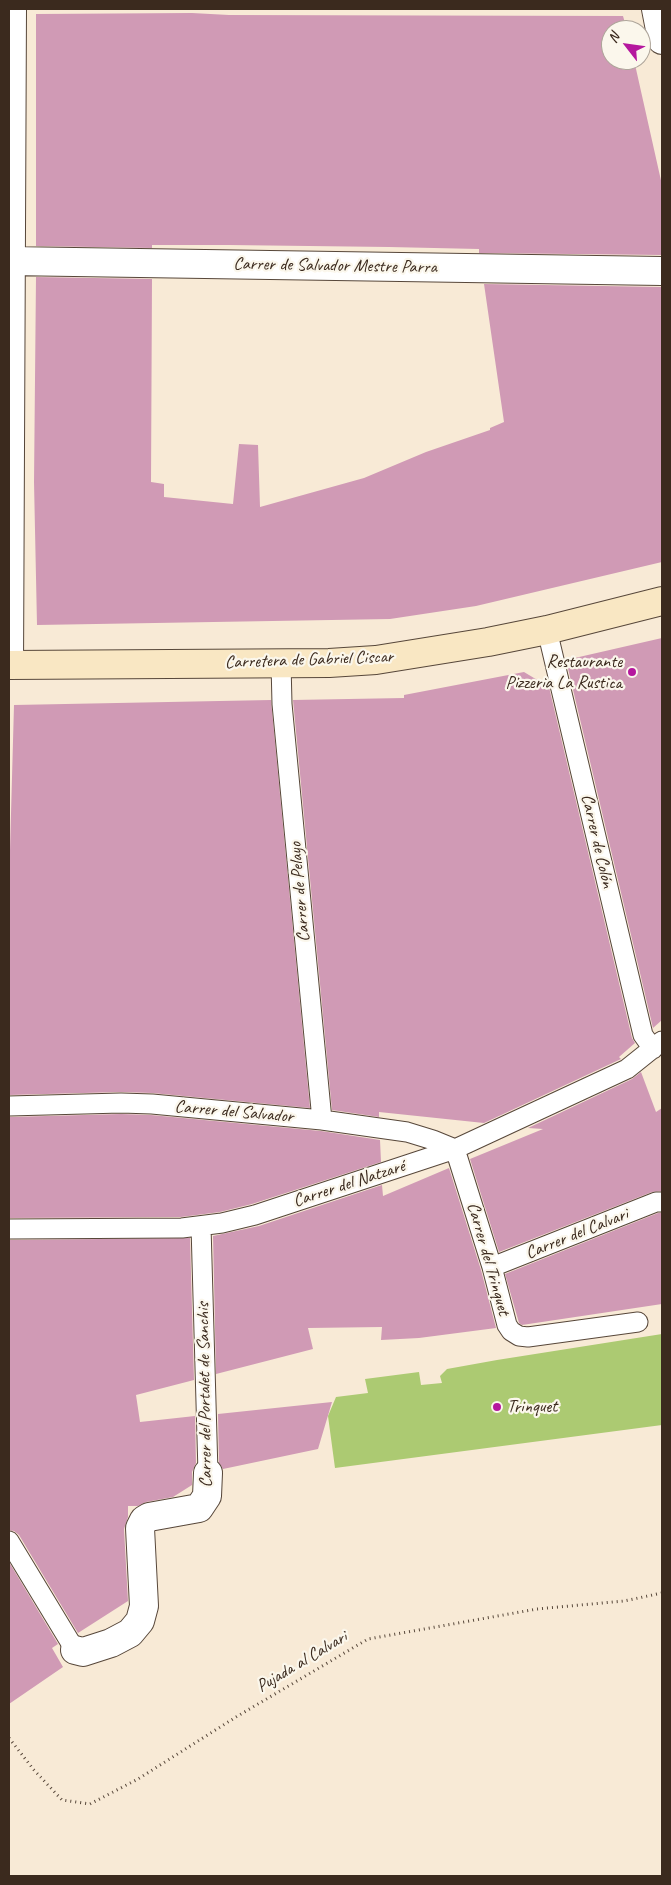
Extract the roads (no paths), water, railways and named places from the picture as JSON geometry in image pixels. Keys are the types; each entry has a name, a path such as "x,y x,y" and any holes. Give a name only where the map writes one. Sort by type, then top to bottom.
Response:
{"main road":[{"name":"Carretera de Gabriel Ciscar","path":"9,666 281,664 376,660 479,644 547,630 662,601"}],"street":[{"path":"9,666 12,9"},
{"path":"656,9 662,40"},
{"name":"Carrer de Salvador Mestre Parra","path":"10,261 662,271"},
{"name":"Carrer del Portalet de Sanchis","path":"76,1650 83,1652 111,1643 130,1633 140,1621 144,1606 140,1528 144,1520 149,1517 199,1508 206,1496 208,1473"}],"lane":[{"name":"Carrer de Colón","path":"547,630 643,1035 658,1045"},
{"name":"Carrer de Pelayo","path":"281,664 283,714 322,1120"},
{"name":"Carrer del Natzaré","path":"9,1229 201,1226 255,1216 455,1149 626,1068 658,1045"},
{"name":"Carrer del Salvador","path":"9,1106 121,1102 322,1120 407,1132 455,1149"},
{"name":"Carrer del Trinquet","path":"455,1149 492,1268 507,1325 511,1331 518,1336 528,1337 638,1322"},
{"name":"Carrer del Calvari","path":"492,1268 656,1202 662,1202"},
{"name":"Carrer del Portalet de Sanchis","path":"201,1226 208,1473"},
{"path":"9,1542 76,1650"}],"place":[{"name":"Restaurante Pizzeria La Rustica","path":"632,672"},
{"name":"Trinquet","path":"497,1407"}]}
